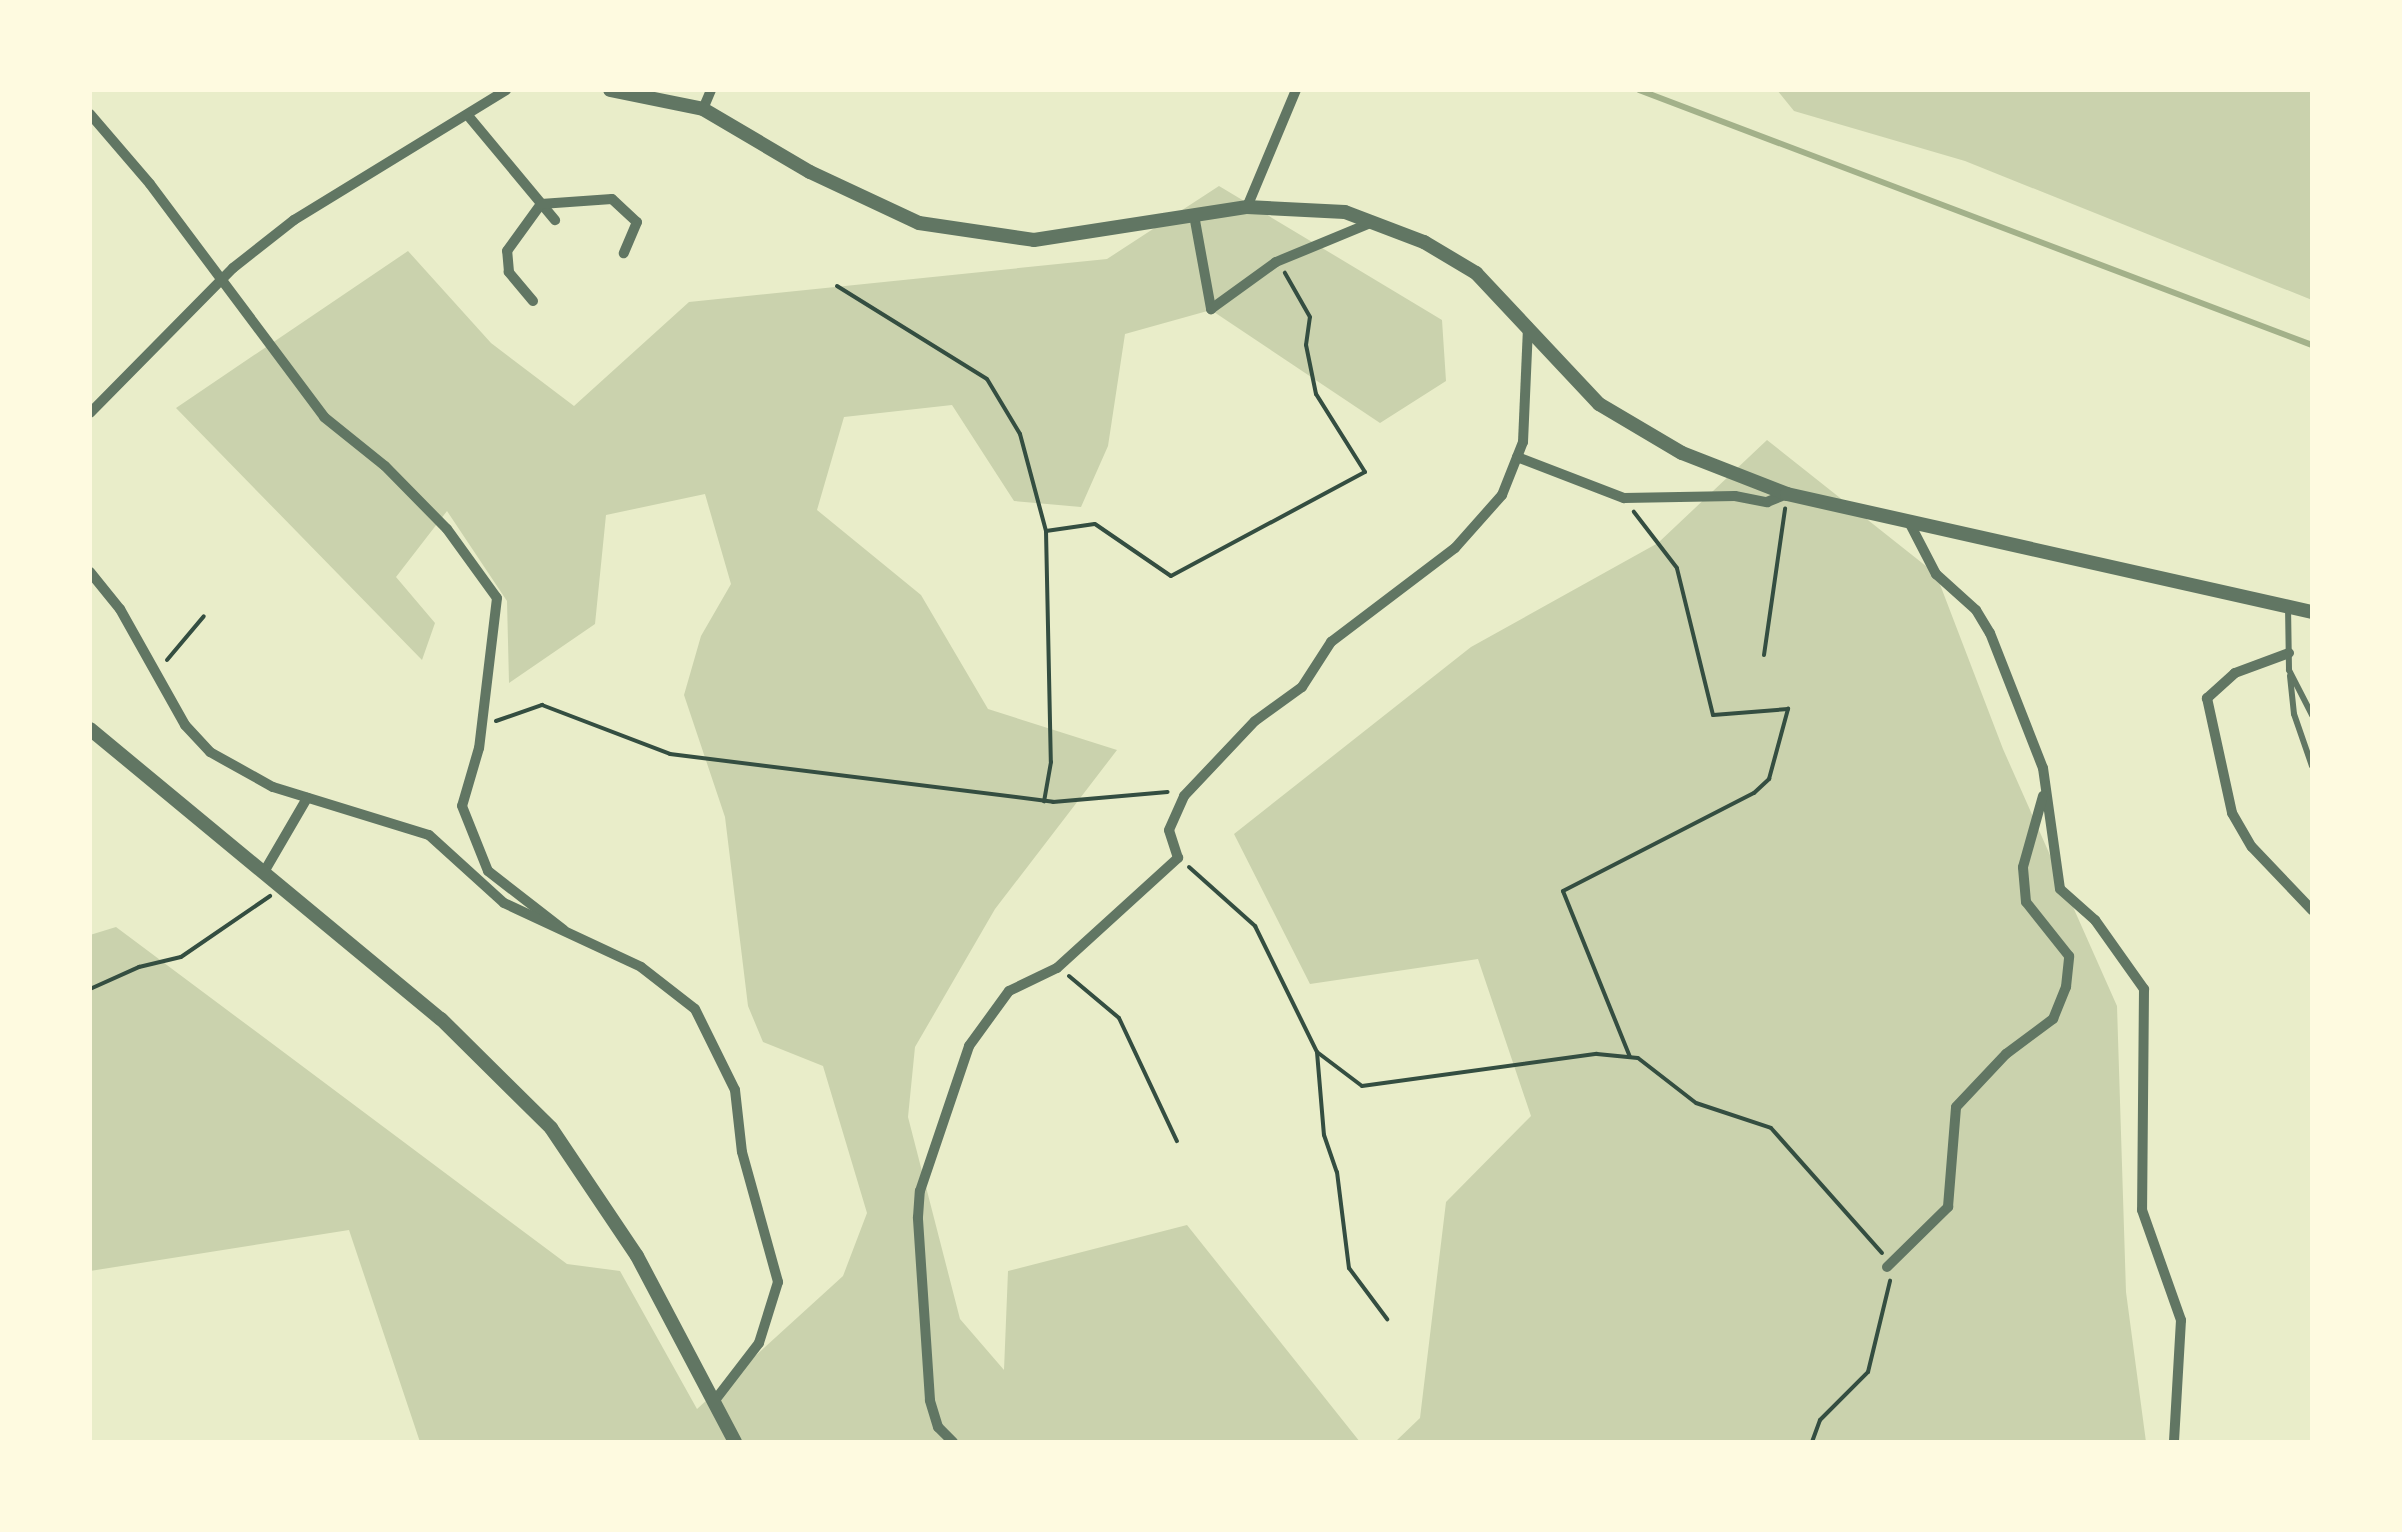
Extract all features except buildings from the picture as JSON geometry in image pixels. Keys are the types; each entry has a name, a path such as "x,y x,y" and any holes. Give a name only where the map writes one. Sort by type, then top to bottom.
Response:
{"street":[{"path":"90,412 220,280 294,220 470,118 506,90"},
{"path":"610,90 703,109 810,172 919,223 1034,240 1247,207 1345,212 1424,242 1476,274 1599,404 1682,453 1787,494 2312,612"},
{"path":"703,109 711,90"},
{"path":"1247,207 1296,90"},
{"path":"90,114 324,417 386,466 447,528 497,598 479,732 462,794 480,857 502,884 574,939"},
{"path":"470,118 555,220"},
{"path":"533,301 509,272 507,250 541,204 612,199 637,222 624,253"},
{"path":"1194,215 1211,310 1283,258 1373,222"},
{"path":"953,1442 938,1428 930,1400 920,1191 969,1046 1009,991 1057,968 1178,858 1169,830 1184,796 1255,722 1302,687 1331,642 1478,526 1502,495 1517,458 1528,326"},
{"path":"1517,458 1624,498 1734,496 1768,502 1787,494"},
{"path":"1909,522 1936,574 1990,633 2042,768 2060,888 2095,920 2144,989 2142,1210 2181,1320 2174,1442"},
{"path":"90,572 120,609 154,676 210,752 241,774 429,835 504,903 574,939 642,967 680,993 735,1090 742,1152 778,1282 759,1343 716,1399"},
{"path":"2289,653 2235,673 2207,698 2232,813 2252,848 2312,910"},
{"path":"90,729 441,1019 551,1128 637,1256 736,1442"},
{"path":"1887,1267 1948,1207 1956,1107 2006,1054 2053,1020 2066,987 2069,956 2026,902 2022,867 2032,817 2044,796"},
{"path":"264,872 307,798"}],"lane":[{"path":"2288,606 2294,714 2312,766"},
{"path":"2290,670 2312,715"}],"path":[{"path":"1046,531 1096,524 1171,576 1365,472 1316,394 1306,345 1310,317 1286,277 1283,258"},
{"path":"837,286 1000,393 1029,460 1046,531 1051,762 1044,801"},
{"path":"1764,655 1787,494"},
{"path":"1624,498 1677,568 1713,715 1788,709 1769,780 1754,794 1563,891 1630,1058"},
{"path":"154,676 204,616"},
{"path":"479,732 508,714 542,705 670,754 1044,801 1105,801 1154,788 1184,796"},
{"path":"1178,858 1255,926 1317,1052 1324,1135 1337,1172 1349,1268 1386,1319"},
{"path":"90,990 139,966 181,958 281,886"},
{"path":"1057,968 1119,1018 1177,1141"},
{"path":"1317,1052 1362,1086 1379,1088 1432,1072 1596,1054 1630,1058 1696,1103 1771,1128 1818,1188 1872,1238 1887,1267 1881,1337 1868,1372 1820,1420 1812,1442"}],"green space":[{"path":"1777,90 2312,90 2312,300 1965,161 1794,111"},
{"path":"1219,186 1442,320 1446,381 1380,423 1211,310 1125,334 1108,446 1081,507 1014,501 952,405 844,417 817,510 921,595 988,709 1117,750 995,909 915,1047 908,1117 960,1319 1004,1370 1008,1271 1187,1225 1360,1442 420,1442 349,1230 90,1271 90,935 116,927 567,1264 620,1271 697,1409 843,1276 867,1213 823,1066 763,1042 748,1006 725,817 684,695 701,636 731,584 705,494 606,515 595,624 509,683 507,601 447,511 396,577 435,623 422,660 176,408 408,251 491,343 574,406 689,302 1107,259"},
{"path":"1767,440 1936,574 2003,749 2117,1006 2126,1292 2146,1442 1395,1442 1420,1418 1446,1202 1531,1116 1478,959 1310,984 1234,834 1471,647 1658,543"}],"waterway":[{"path":"1639,90 2312,345"}]}
